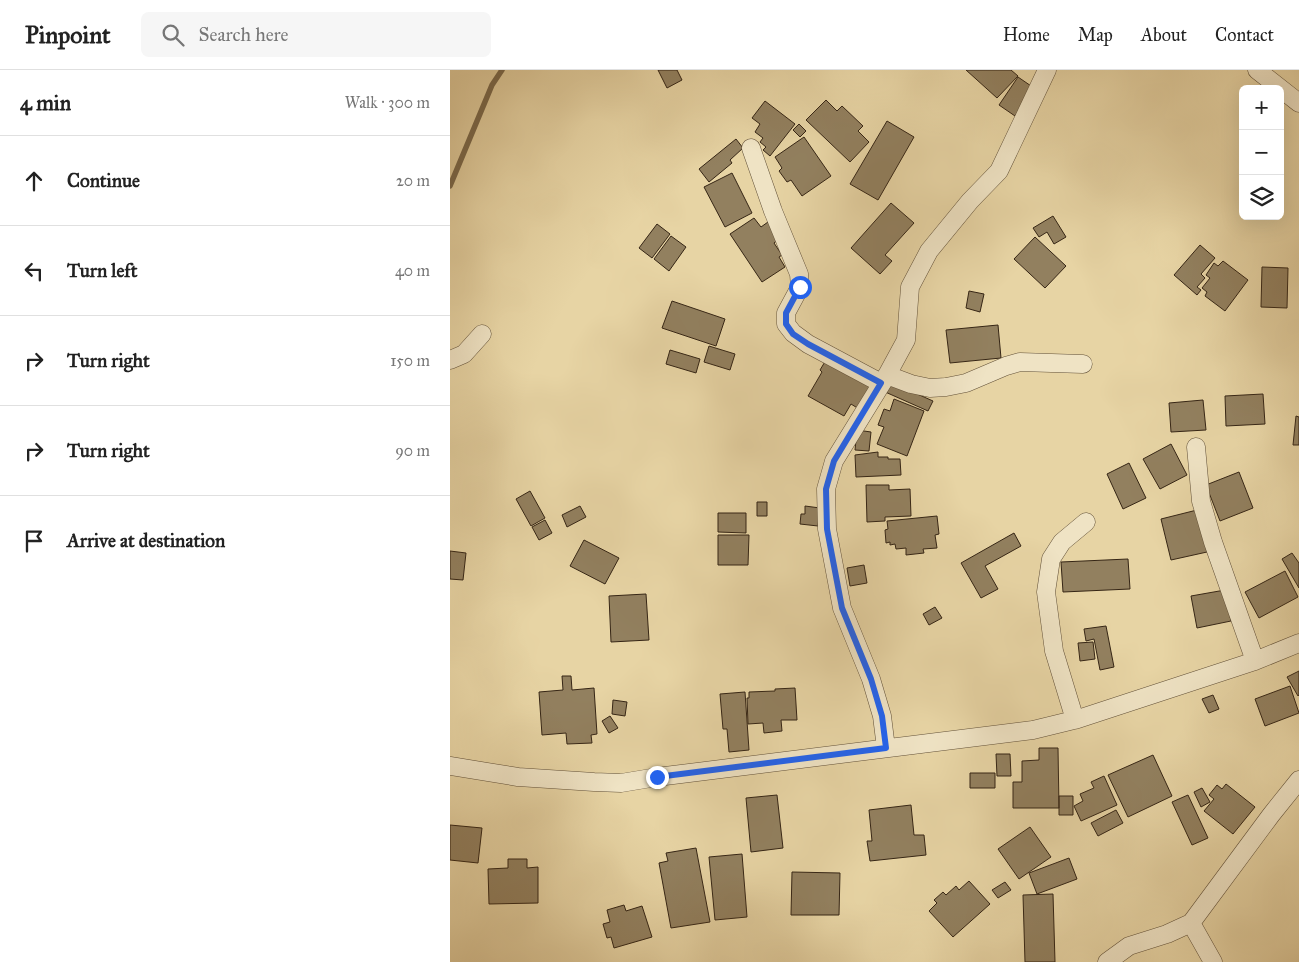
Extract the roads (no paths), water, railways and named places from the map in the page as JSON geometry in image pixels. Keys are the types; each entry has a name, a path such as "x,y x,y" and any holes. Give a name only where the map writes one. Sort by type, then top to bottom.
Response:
{"street":[{"path":"886,748 882,716 871,679 842,608 827,529 826,489 834,461 906,340 910,287 929,251 970,201 999,171 1047,70"},
{"path":"1257,70 1299,103"},
{"path":"751,148 773,211 799,274 800,287 786,313 786,324 793,334 808,344 884,379 930,388 966,383 1020,362 1083,364"},
{"path":"450,360 464,354 482,334"},
{"path":"1196,447 1201,501 1213,542 1256,661"},
{"path":"1075,720 1054,651 1046,592 1051,559 1062,542 1086,522"},
{"path":"450,766 518,777 621,783 1032,730 1075,720 1256,661 1299,643"},
{"path":"1107,962 1129,946 1167,934 1191,923 1299,780"},
{"path":"1191,923 1214,962"}],"waterway":[{"path":"450,186 492,85 502,70"}]}
